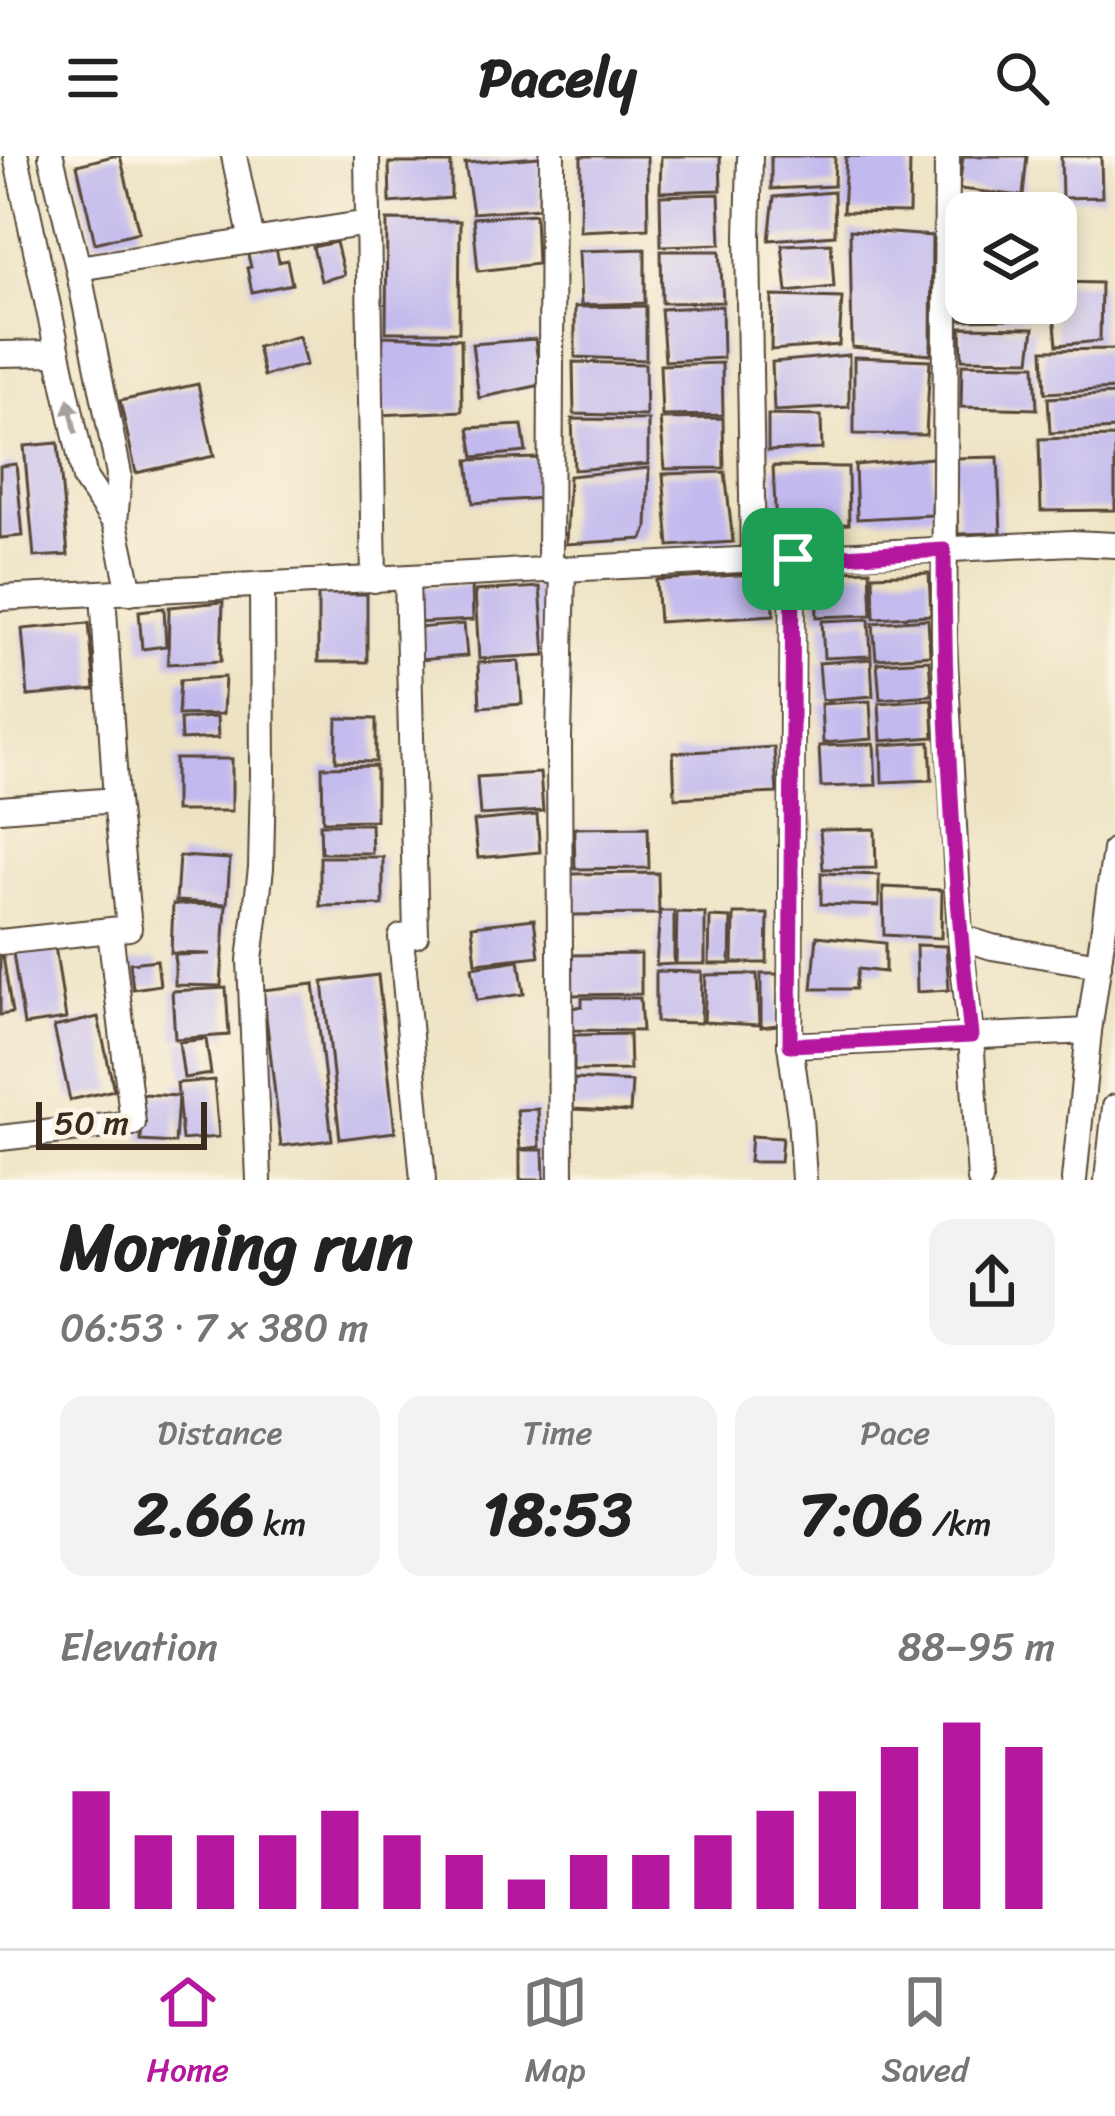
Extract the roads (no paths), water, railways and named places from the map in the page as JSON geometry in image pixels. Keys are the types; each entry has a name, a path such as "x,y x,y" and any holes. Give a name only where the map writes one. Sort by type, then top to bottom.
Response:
{"street":[{"path":"16,156 85,479 115,523"},
{"path":"51,156 119,474 115,523 130,592"},
{"path":"234,156 252,241"},
{"path":"367,156 374,580"},
{"path":"552,156 560,1180"},
{"path":"750,156 753,561"},
{"path":"947,156 944,641 960,937 980,1180"},
{"path":"78,268 368,223"},
{"path":"0,354 58,353"},
{"path":"0,598 1072,543 1115,545"},
{"path":"793,559 790,1045 804,1180"},
{"path":"407,578 416,935 401,937 423,1180"},
{"path":"259,1180 250,960 261,868 262,586"},
{"path":"0,942 129,928 103,593"},
{"path":"0,809 116,800"},
{"path":"1074,1180 1115,850"},
{"path":"0,1138 133,1123 110,931"},
{"path":"960,937 1099,965"},
{"path":"790,1045 1089,1031"},
{"path":"1107,1180 1115,1107"}]}
